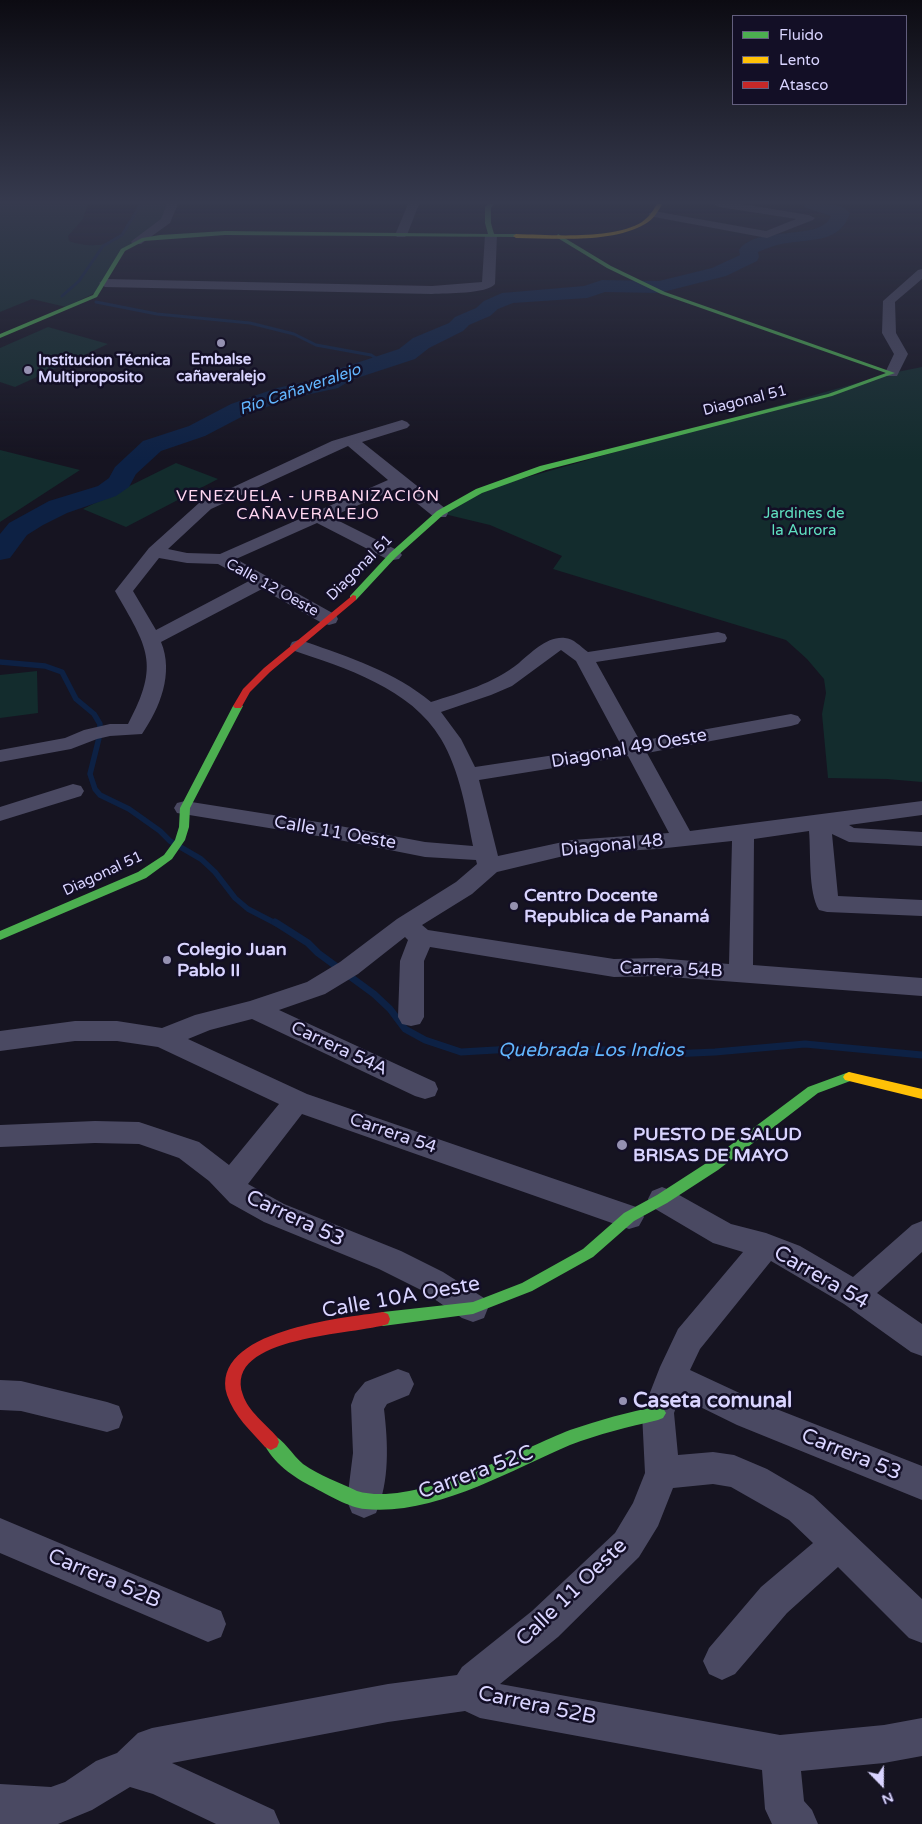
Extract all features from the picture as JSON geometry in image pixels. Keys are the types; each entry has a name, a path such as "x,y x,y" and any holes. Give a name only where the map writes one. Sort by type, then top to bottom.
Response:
{"street":[{"path":"0,336 95,296 100,289"},
{"path":"391,289 443,289"},
{"path":"651,289 892,373 901,354 889,333 889,301 903,289"},
{"name":"Diagonal 51","path":"0,936 142,875 168,857 180,840 184,818 202,770 246,691 267,670 299,646 361,592 393,555 440,514 479,491 542,468 830,395 892,373"},
{"path":"0,756 34,752 100,732 135,730 157,686 159,664 152,639 124,591 155,552 205,506 337,444 402,426"},
{"path":"352,440 440,514"},
{"path":"222,559 399,481"},
{"path":"317,517 393,555"},
{"name":"Calle 12 Oeste","path":"155,552 187,558 222,559 329,619"},
{"path":"152,639 261,582"},
{"path":"584,658 718,638"},
{"path":"429,709 468,697 512,678 555,645 564,643 584,658 683,838"},
{"path":"299,646 368,672 429,709 451,739 467,775 488,859"},
{"name":"Diagonal 49 Oeste","path":"467,775 590,757 791,720"},
{"path":"0,814 73,791"},
{"name":"Diagonal 48","path":"163,1038 204,1022 254,1009 316,988 413,931 464,888 488,859 572,847 657,842 743,833 922,808"},
{"name":"Calle 11 Oeste","path":"184,818 325,830 488,859"},
{"path":"922,839 849,835 824,822 824,885 828,904 922,908"},
{"path":"742,973 743,833"},
{"path":"411,1017 413,931"},
{"name":"Carrera 54B","path":"413,931 614,968 657,967 922,987"},
{"name":"Carrera 54A","path":"254,1009 425,1089"},
{"path":"0,1041 75,1031 117,1031 163,1038"},
{"name":"Carrera 54","path":"163,1038 297,1101 629,1217"},
{"name":"Calle 10A Oeste","path":"235,1372 250,1353 285,1337 374,1320 473,1308 527,1287 588,1253 629,1217 662,1199 713,1166 813,1090 849,1077 922,1094"},
{"path":"230,1186 297,1101"},
{"name":"Carrera 53","path":"0,1136 95,1132 139,1133 189,1150 219,1173 240,1195 274,1213 390,1260 432,1281 473,1308"},
{"name":"Carrera 54","path":"662,1199 723,1234 766,1246 789,1255 855,1294 922,1342"},
{"path":"855,1294 922,1234"},
{"name":"Calle 11 Oeste","path":"468,1692 475,1680 545,1624 627,1545 646,1514 662,1473 658,1413 670,1377 689,1339 766,1246"},
{"name":"Carrera 52C","path":"235,1372 233,1387 237,1401 288,1462 314,1481 364,1501 396,1500 433,1493 474,1478 572,1436 625,1420 658,1413"},
{"name":"Carrera 53","path":"670,1377 749,1414 922,1483"},
{"path":"364,1501 370,1470 372,1436 367,1405 376,1393 398,1384"},
{"path":"0,1395 21,1396 107,1417"},
{"path":"662,1473 713,1468 734,1471 755,1481 801,1508 839,1542 922,1625"},
{"name":"Carrera 52B","path":"0,1535 208,1624"},
{"path":"722,1661 774,1600 839,1542"},
{"name":"Carrera 52B","path":"0,1804 51,1806 78,1796 110,1776 130,1767 152,1747 388,1704 468,1692 480,1699 780,1754 884,1744 922,1736"},
{"path":"780,1754 785,1809 798,1824"},
{"path":"130,1767 159,1778 260,1824"}],"green space":[{"path":"0,289 102,289 66,307 32,299 0,312"},
{"path":"48,327 108,344 15,387 0,382 0,348"},
{"name":"Jardines de la Aurora","path":"922,367 922,782 887,779 828,778 822,714 826,693 824,679 807,659 786,640 553,569 562,556 490,525 440,513 479,491 892,373"},
{"path":"0,450 80,470 0,522"},
{"path":"176,463 218,479 126,527 83,509"},
{"path":"37,671 38,713 0,718 0,675"}],"waterway":[{"path":"62,296 70,289"},
{"name":"Río Cañaveralejo","path":"0,552 18,529 34,519 58,507 107,491 120,482 124,472 152,446 197,431 239,409 285,393 330,383 343,375 407,354 421,343 456,327 462,321 483,312 491,305 509,297 587,292 594,289"},
{"path":"96,302 157,314 250,323 294,334 316,345 371,355 382,362"},
{"name":"Quebrada Los Indios","path":"0,662 45,666 62,672 76,699 94,714 100,724 99,738 90,774 95,789 100,795 129,809 160,831 170,841 201,859 215,872 235,898 248,909 277,924"},
{"name":"Quebrada Los Indios","path":"275,922 308,943 318,953 374,994 390,1009 405,1029 425,1040 461,1052 547,1047 605,1050 648,1055 715,1052 805,1044 922,1055"}],"traffic: fast":[{"path":"0,336 95,296 99,289"},
{"path":"655,289 892,373"},
{"path":"353,598 393,555 440,513 479,491 543,468 830,395 892,373"},
{"path":"0,936 142,875 168,857 180,840 184,827 185,808 238,706"},
{"path":"383,1319 473,1308 527,1287 588,1253 629,1217 662,1199 713,1166 813,1090 849,1077"},
{"path":"271,1442 295,1467 321,1483 365,1501 390,1501 442,1490 469,1481 581,1434 658,1413"}],"traffic: slow":[{"path":"849,1077 922,1094"}],"traffic: jam":[{"path":"238,706 246,691 267,670 353,598"},
{"path":"271,1442 243,1411 235,1394 235,1374 245,1357 262,1346 295,1335 383,1319"}],"place":[{"name":"Embalse cañaveralejo","path":"221,343"},
{"name":"Institucion Técnica Multiproposito","path":"28,370"},
{"name":"Centro Docente Republica de Panamá","path":"514,906"},
{"name":"Colegio Juan Pablo II","path":"167,960"},
{"name":"PUESTO DE SALUD BRISAS DE MAYO","path":"622,1145"},
{"name":"Caseta comunal","path":"623,1401"}],"district":[{"name":"VENEZUELA - URBANIZACIÓN CAÑAVERALEJO","path":"308,506"}]}
